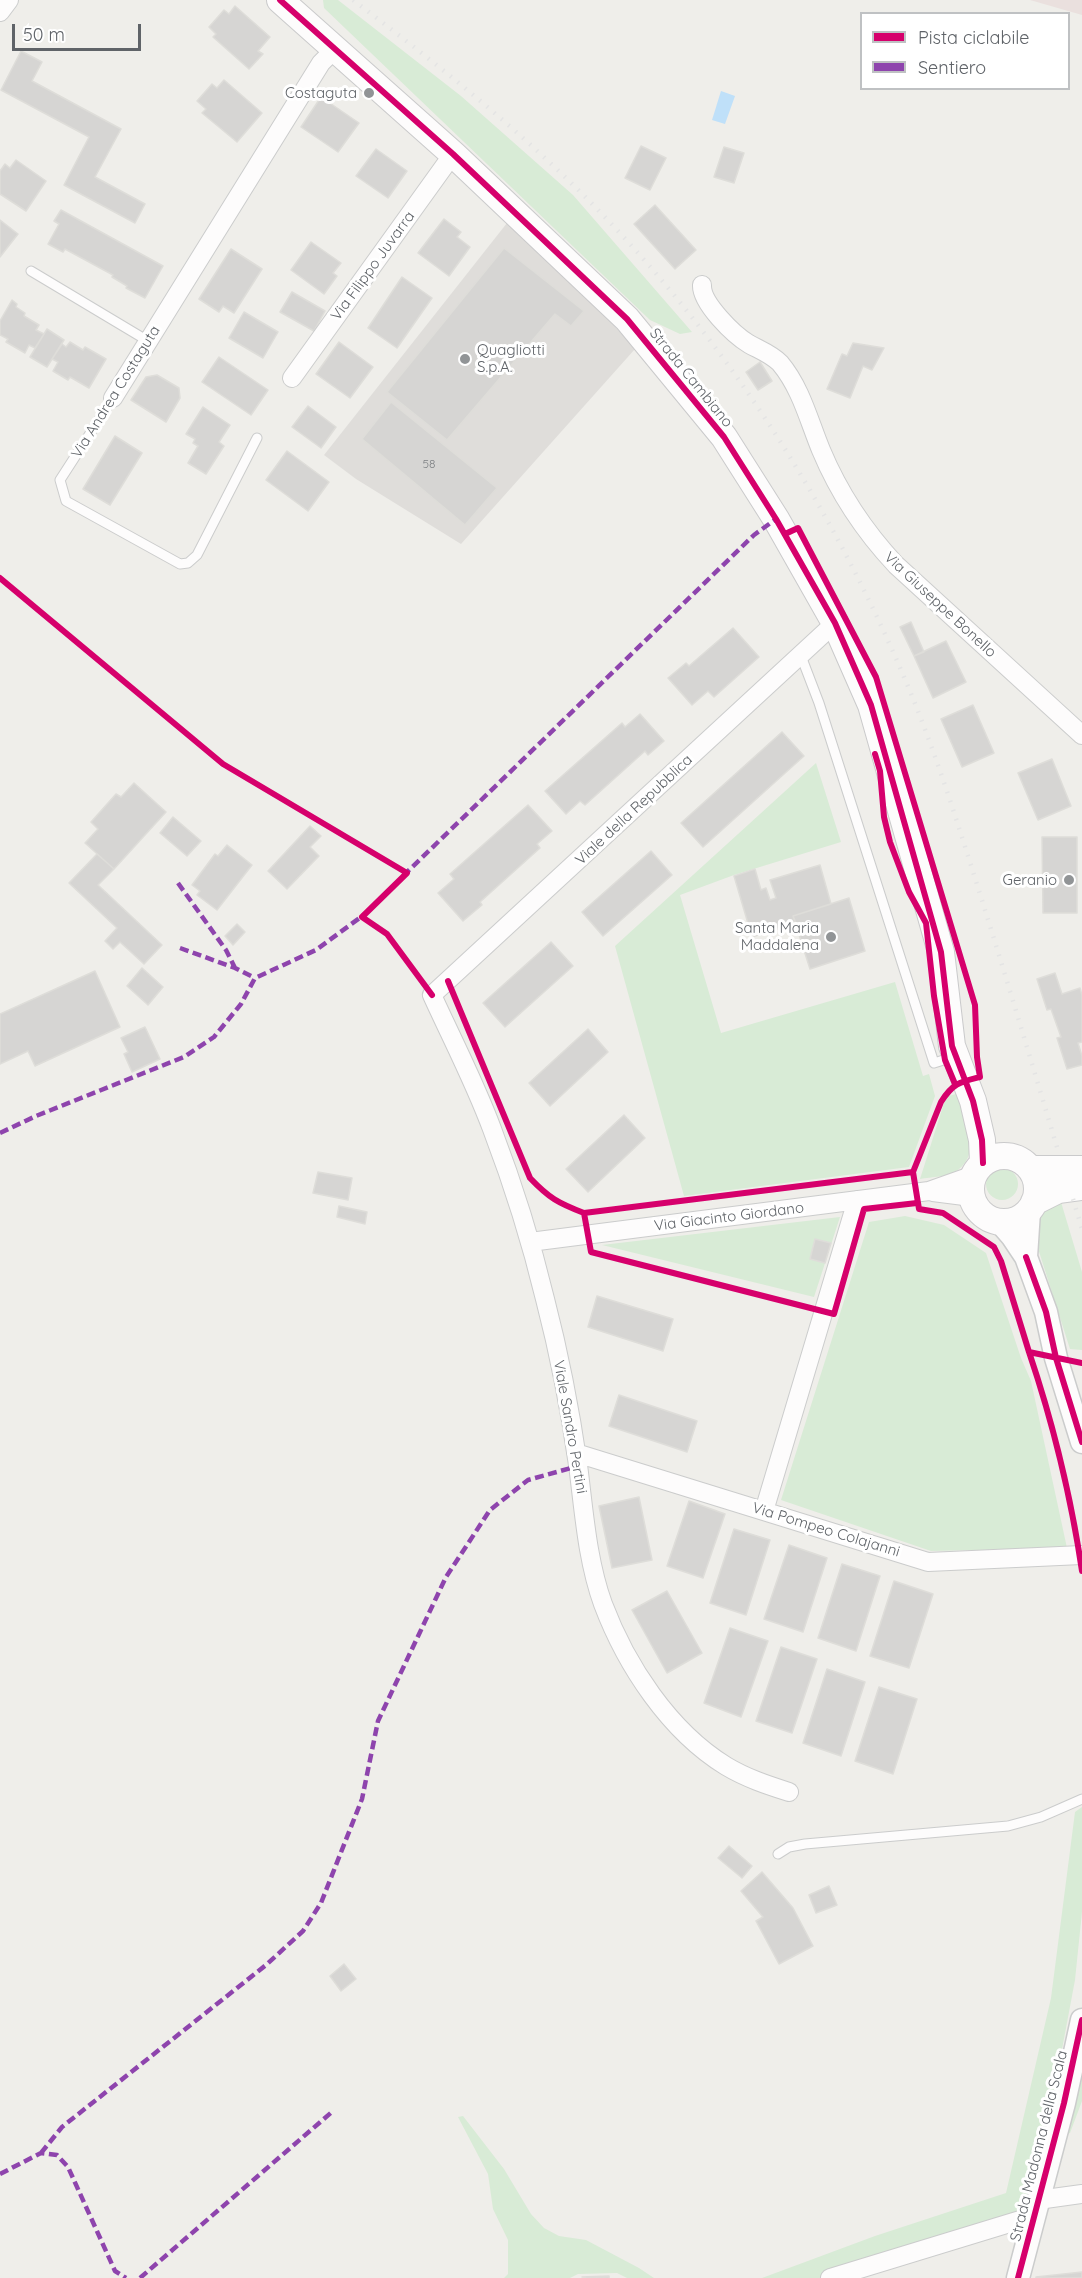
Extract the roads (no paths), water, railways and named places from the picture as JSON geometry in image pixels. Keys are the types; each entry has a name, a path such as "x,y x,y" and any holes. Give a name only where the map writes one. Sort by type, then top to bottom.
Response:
{"main road":[{"name":"Strada Cambiano","path":"280,0 453,154 627,319 724,437 813,581 835,623 871,705 926,891 942,952 952,1046 973,1101 981,1140 976,1178"},
{"name":"Strada Cambiano","path":"973,1101 1008,1156"},
{"path":"1032,1206 1037,1191 1036,1180 1025,1163 1008,1156 999,1156 976,1178 981,1213 999,1221 1020,1218 1032,1206 1058,1190 1082,1186"},
{"path":"1031,1169 1082,1169"}],"street":[{"path":"0,12 9,0"},
{"name":"Via Andrea Costaguta","path":"113,398 321,63 336,48"},
{"name":"Via Filippo Juvarra","path":"292,378 453,154"},
{"name":"Via Giuseppe Bonello","path":"702,285 704,298 738,336 768,353 787,373 804,406 822,453 866,532 896,566 1082,735"},
{"name":"Viale della Repubblica","path":"432,995 835,623"},
{"name":"Viale Sandro Pertini","path":"432,995 491,1127 530,1242 557,1351 576,1453 588,1543 598,1586 613,1627 638,1673 672,1718 707,1752 741,1774 789,1792"},
{"name":"Via Giacinto Giordano","path":"530,1242 929,1191 976,1178"},
{"path":"764,1511 857,1200"},
{"path":"1026,1257 1032,1206"},
{"path":"999,1221 1026,1257 1046,1312 1056,1358 1082,1442"},
{"name":"Via Pompeo Colajanni","path":"576,1453 928,1562 1082,1555"},
{"name":"Strada Madonna della Scala","path":"1018,2278 1064,2103 1082,2020"},
{"path":"830,2278 1082,2194"}],"lane":[{"path":"31,271 148,341"},
{"name":"Via Andrea Costaguta","path":"113,398 60,480 66,501 180,564 188,563 197,555 257,438"},
{"path":"801,656 819,703 934,1063 955,1056"},
{"path":"778,1854 789,1847 805,1844 1008,1826 1041,1817 1082,1799"}],"water":[{"path":"721,91 735,96 725,124 712,120"}],"railway":[{"path":"353,0 418,50 512,128 601,213 648,264 692,318 774,431 844,551 904,677 925,730 945,784 1059,1154"},
{"path":"1073,1199 1082,1229"}],"place":[{"name":"Costaguta","path":"369,93"},
{"name":"Quagliotti S.p.A.","path":"465,359"},
{"name":"Geranio","path":"1069,880"},
{"name":"Santa Maria Maddalena","path":"831,937"}]}
